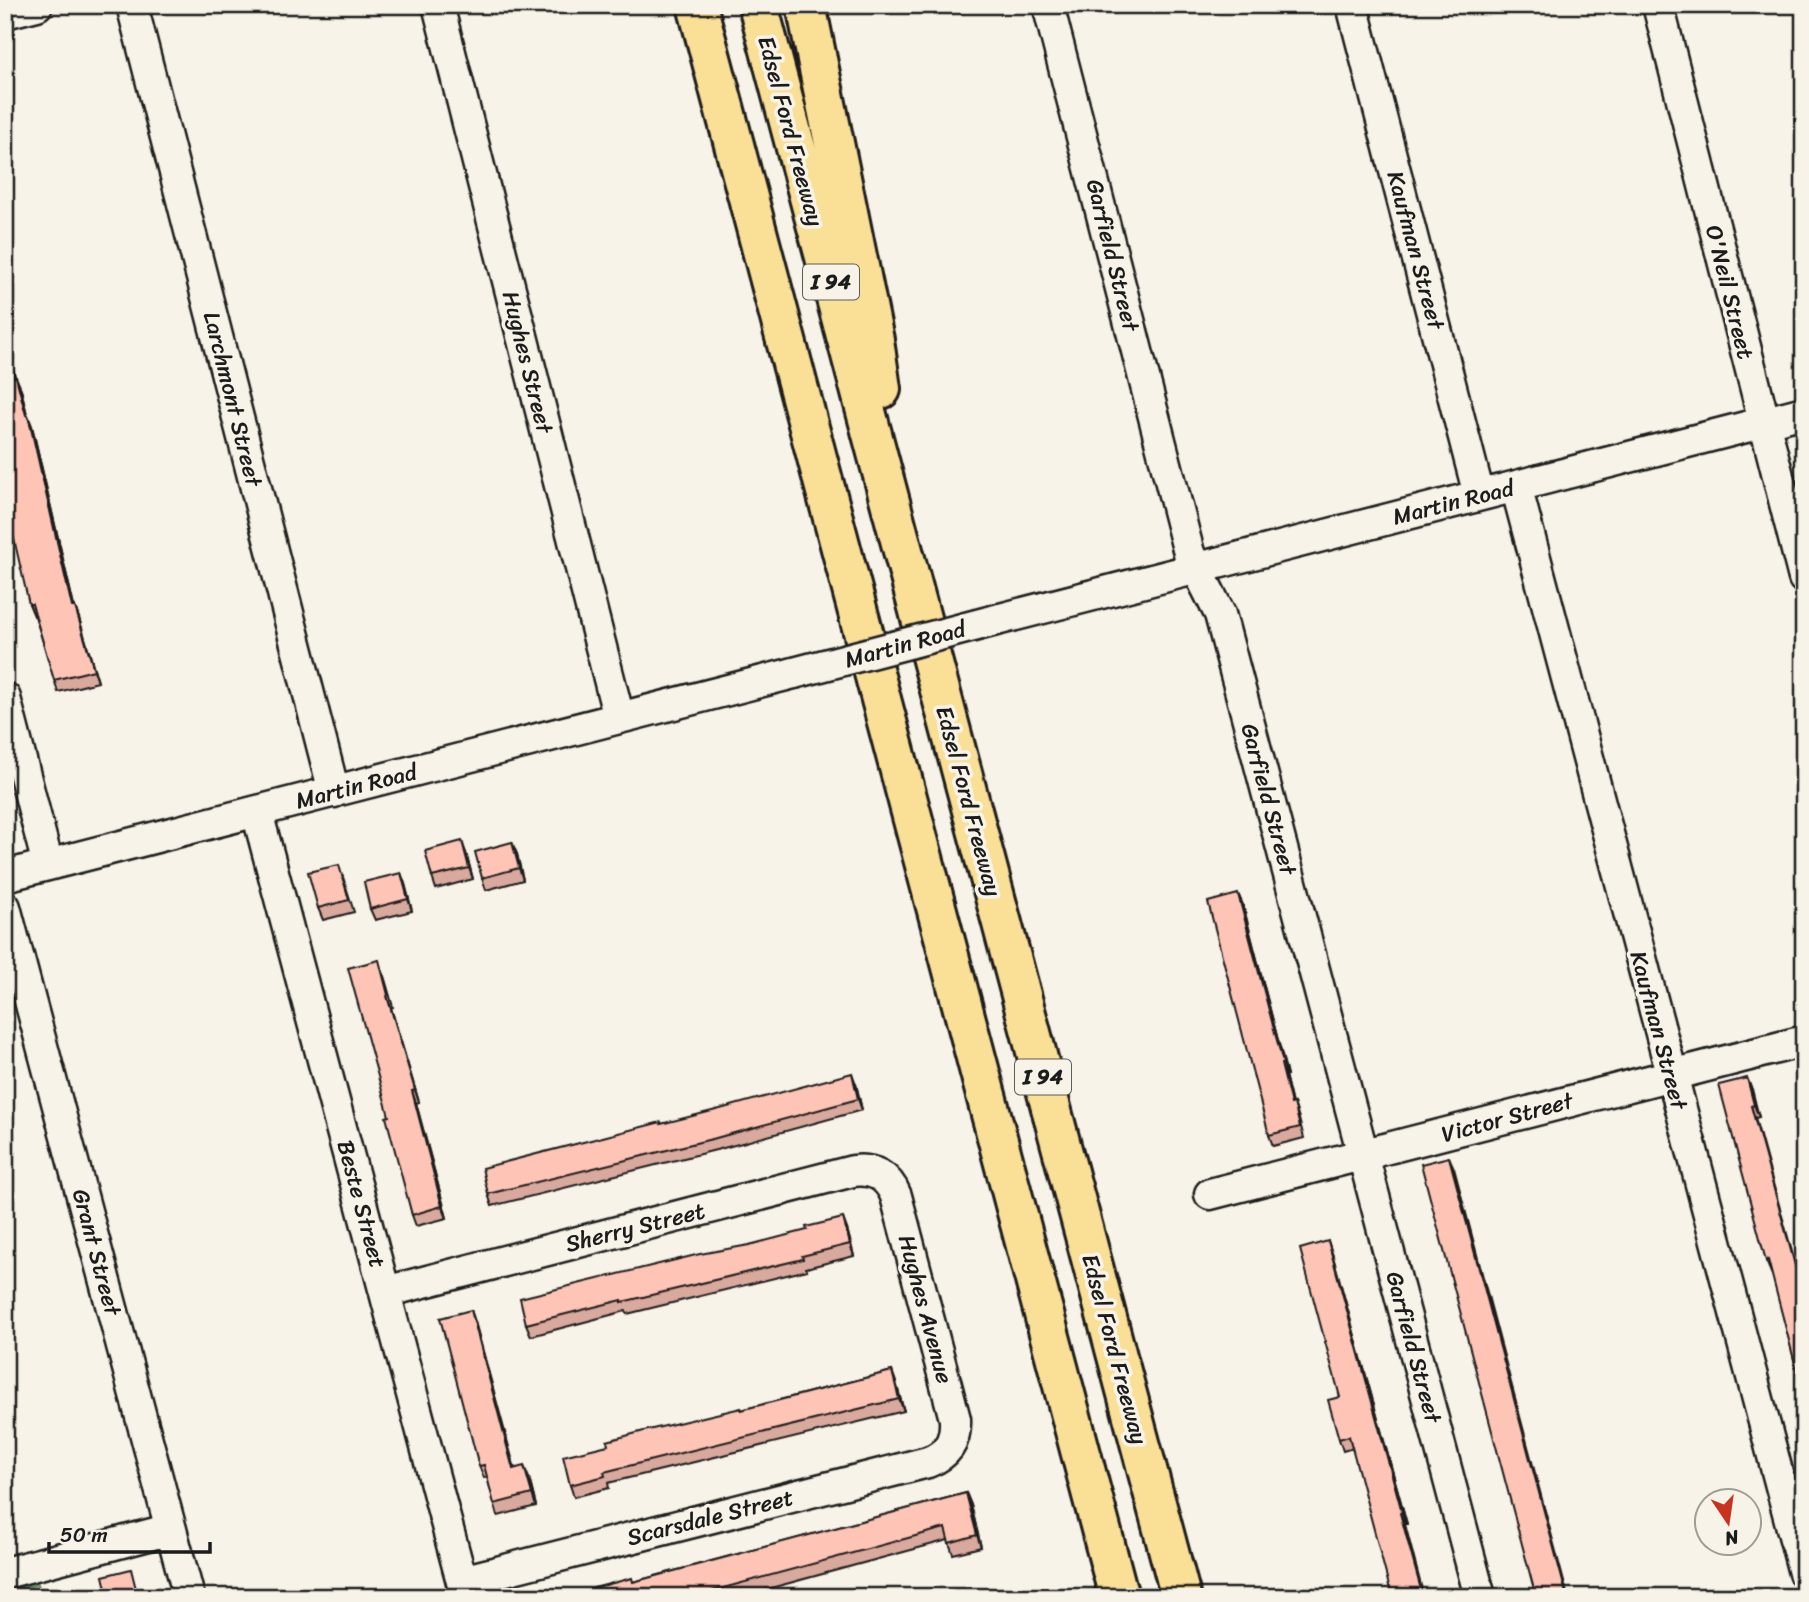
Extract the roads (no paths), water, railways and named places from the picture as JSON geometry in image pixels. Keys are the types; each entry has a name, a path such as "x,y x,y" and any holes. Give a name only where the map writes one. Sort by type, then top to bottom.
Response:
{"highway":[{"path":"684,5 702,22"},
{"name":"Edsel Ford Freeway","path":"758,5 1181,1597"},
{"path":"806,5 874,340 904,558"},
{"name":"I 94","path":"702,22 1119,1597"}],"street":[{"path":"5,13 37,5"},
{"name":"Larchmont Street","path":"132,5 334,792"},
{"name":"Hughes Street","path":"438,5 619,718"},
{"name":"Garfield Street","path":"1048,5 1189,553 1220,614 1480,1597"},
{"name":"Kaufman Street","path":"1352,5 1479,495"},
{"name":"O'Neil Street","path":"1658,5 1804,578"},
{"name":"Martin Road","path":"5,876 1804,412"},
{"name":"Kaufman Street","path":"1516,485 1804,1573"},
{"path":"5,698 48,865"},
{"name":"Beste Street","path":"257,812 464,1589"},
{"name":"Grant Street","path":"5,907 189,1597"},
{"name":"Victor Street","path":"1209,1194 1804,1041"},
{"name":"Sherry Street","path":"385,1292 853,1171 873,1172 884,1177"},
{"name":"Hughes Avenue","path":"884,1177 896,1196 951,1406 956,1428 952,1444"},
{"name":"Scarsdale Street","path":"464,1589 929,1461 941,1457 952,1444"},
{"path":"5,1573 171,1529"}]}
